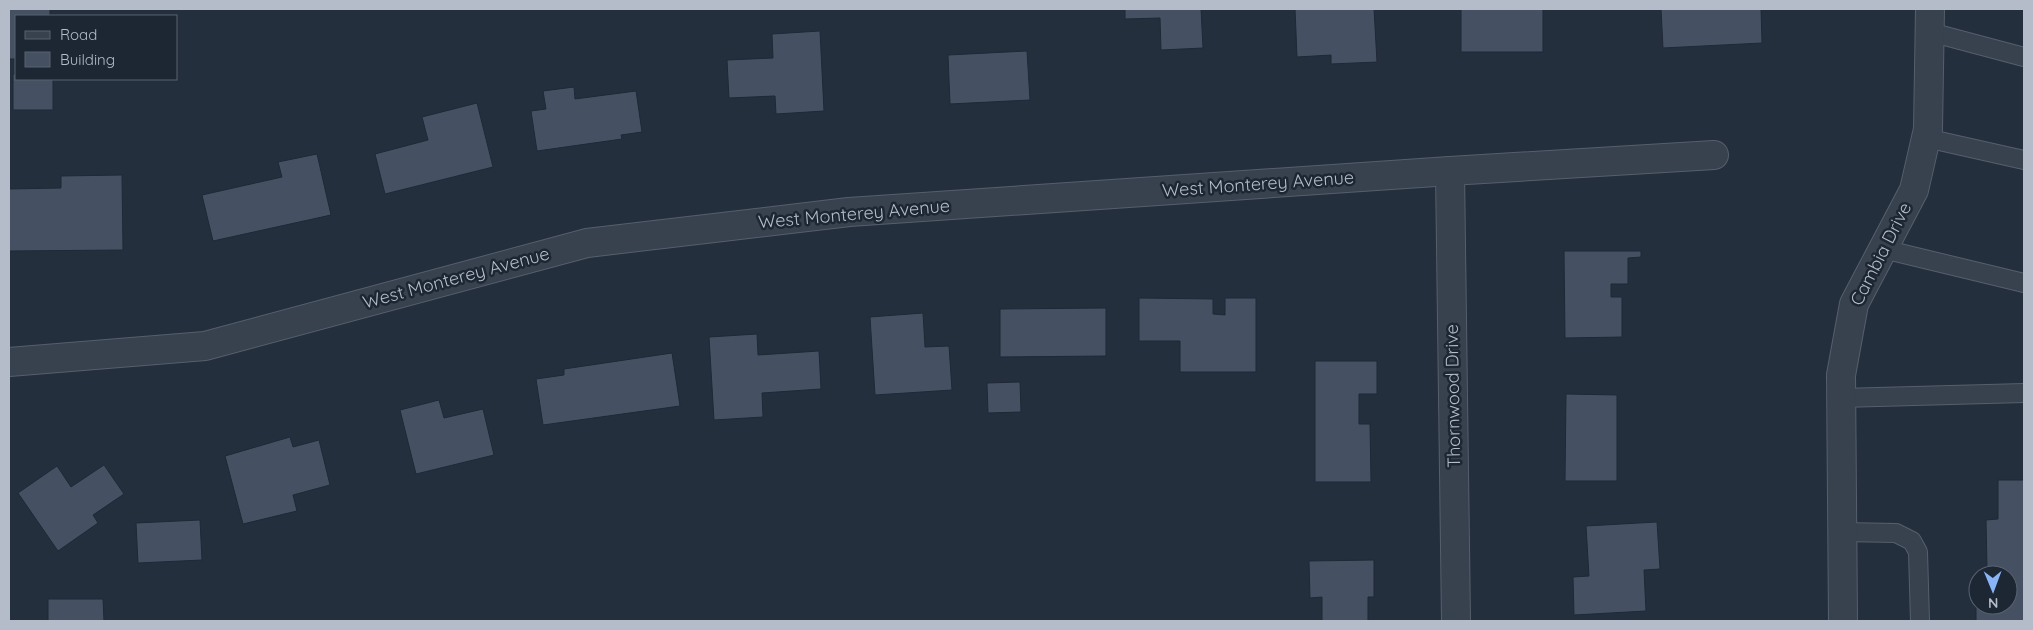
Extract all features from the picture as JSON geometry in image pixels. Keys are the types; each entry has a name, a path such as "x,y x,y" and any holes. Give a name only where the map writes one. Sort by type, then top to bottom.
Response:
{"street":[{"name":"Cambia Drive","path":"1843,621 1840,375 1854,304 1914,190 1928,129 1930,21"},
{"name":"West Monterey Avenue","path":"9,362 205,346 587,243 849,212 1714,155"},
{"name":"Thornwood Drive","path":"1450,171 1456,621"}],"lane":[{"path":"1930,21 2024,57"},
{"path":"1926,138 2024,160"},
{"path":"1883,249 2024,283"},
{"path":"1841,398 2024,393"},
{"path":"1842,532 1896,533 1912,540 1918,552 1920,621"}],"building":[{"path":"9,9 50,9 50,15 15,15 15,59 9,59"},
{"path":"1125,9 1201,9 1203,48 1161,50 1160,18 1125,19"},
{"path":"1295,9 1374,9 1377,62 1331,64 1331,55 1297,57"},
{"path":"1461,9 1543,9 1543,52 1461,52"},
{"path":"1661,9 1761,9 1762,43 1663,48"},
{"path":"820,31 824,111 776,114 775,96 729,98 727,60 773,58 772,34"},
{"path":"1027,51 1030,100 950,104 948,55"},
{"path":"13,74 15,74 15,80 53,80 53,110 13,110"},
{"path":"574,87 575,99 636,91 642,132 621,135 622,139 537,151 531,111 546,109 543,91"},
{"path":"477,103 493,167 385,194 375,154 428,140 422,117"},
{"path":"317,154 331,215 213,241 202,195 282,177 278,162"},
{"path":"122,175 123,250 9,251 9,189 61,188 61,176"},
{"path":"1564,251 1641,251 1641,257 1628,258 1628,284 1611,284 1611,297 1622,297 1622,337 1565,338"},
{"path":"1139,298 1213,299 1213,314 1225,315 1225,298 1256,298 1256,372 1180,372 1180,341 1139,341"},
{"path":"1106,308 1106,356 1000,357 1000,309"},
{"path":"923,313 925,347 949,346 952,390 875,395 870,317"},
{"path":"757,334 758,355 819,351 821,389 762,393 763,417 714,420 709,337"},
{"path":"672,353 680,406 543,425 536,379 564,375 564,369"},
{"path":"1315,361 1377,361 1377,394 1359,394 1359,424 1370,424 1371,482 1315,482"},
{"path":"1020,382 1021,412 988,413 987,383"},
{"path":"1566,394 1617,395 1617,481 1565,481"},
{"path":"439,400 444,418 483,409 494,455 416,474 400,410"},
{"path":"290,437 293,447 319,440 330,485 293,495 297,511 243,524 225,456"},
{"path":"104,465 124,494 93,515 98,523 58,551 18,493 57,466 71,487"},
{"path":"1998,480 2024,480 2024,621 1976,621 1976,615 2018,615 2018,565 1987,565 1986,520 1998,519"},
{"path":"200,520 202,560 138,563 136,523"},
{"path":"1657,522 1660,569 1644,570 1646,611 1574,615 1573,577 1589,576 1586,526"},
{"path":"1374,560 1374,597 1368,597 1368,621 1322,621 1322,597 1310,598 1309,561"},
{"path":"48,599 103,599 104,621 48,621"}]}
